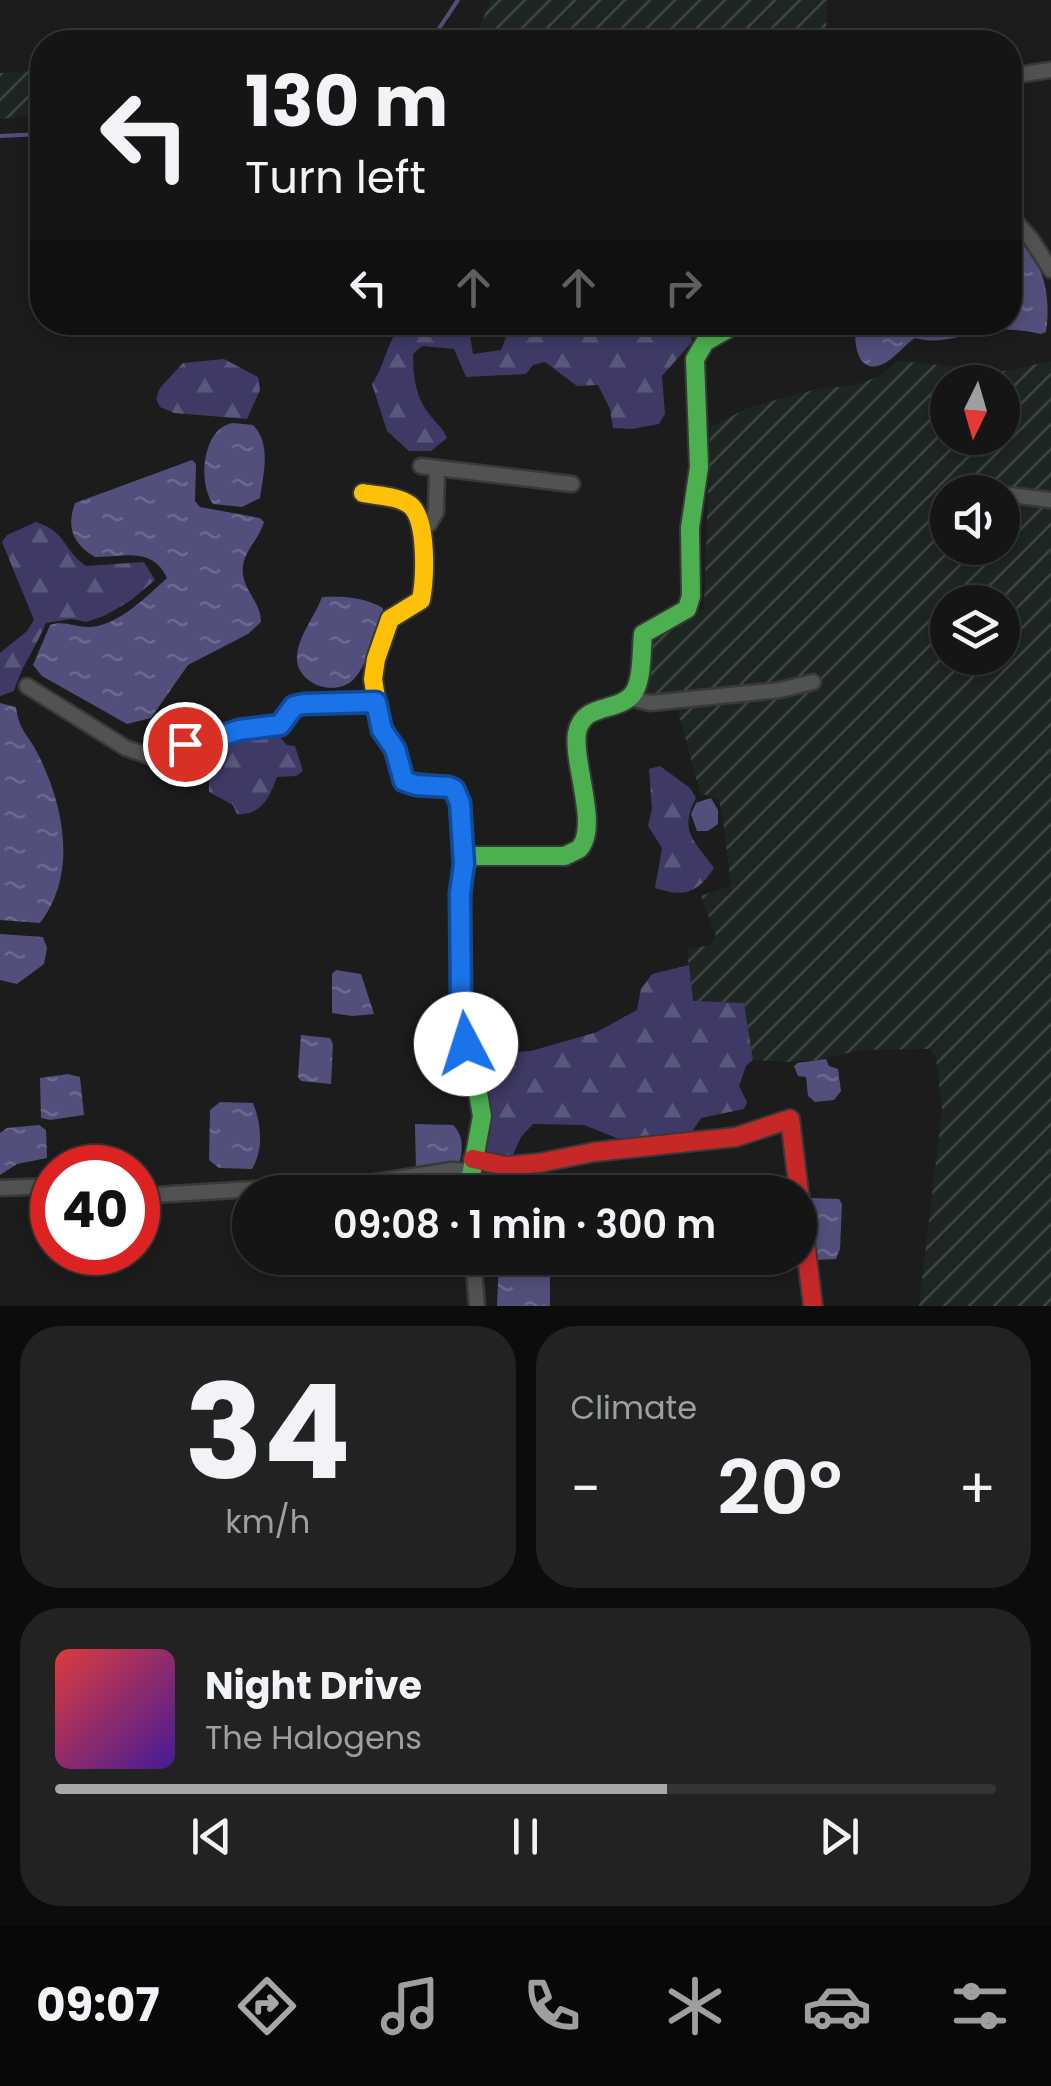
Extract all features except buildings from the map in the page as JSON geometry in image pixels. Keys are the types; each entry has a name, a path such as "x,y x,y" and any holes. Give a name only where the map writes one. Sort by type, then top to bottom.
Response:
{"street":[{"path":"1022,74 1051,70"},
{"path":"1022,229 1051,270"},
{"path":"630,698 637,686 643,634 678,618 689,603 690,528 699,467 697,351 717,335"},
{"path":"421,466 572,484"},
{"path":"420,526 429,524 436,512 437,469"},
{"path":"364,494 410,506 420,526 426,584 421,600 390,619 373,679 382,730 395,749 404,781 449,787 458,796 464,864 460,893 461,1000 482,1124 469,1175"},
{"path":"1020,496 1051,500"},
{"path":"464,864 482,855 565,856 579,851 586,831 576,742 579,725 588,714 630,698 650,703 780,690 813,682"},
{"path":"27,686 126,748 152,757 224,733 280,725 294,706 376,702"},
{"path":"160,1195 337,1188 470,1165 539,1163 594,1152 736,1137 790,1119 814,1306"},
{"path":"0,1188 30,1187"},
{"path":"475,1275 478,1306"}],"shaded area":[{"path":"491,0 827,0 826,30 478,30"},
{"path":"30,71 30,115 0,119 0,73"},
{"path":"897,361 940,365 930,365 930,455 1020,455 1020,368 1051,361 1051,1306 919,1306 942,1110 936,1059 930,1049 860,1050 819,1060 753,1060 744,1003 692,1002 687,948 709,946 716,936 701,896 731,885 719,799 700,793 677,707 646,707 643,690 648,633 691,611 704,609 710,427 750,407 817,389 856,385 882,375"}],"green space":[{"path":"470,335 473,354 501,350 506,337 516,335 691,335 692,342 662,376 665,414 659,424 632,429 613,428 610,409 598,385 577,386 545,362 533,365 526,374 466,377 454,349 422,346 413,354 417,391 447,438 431,451 409,451 387,431 372,384 393,337"},
{"path":"224,359 258,377 260,390 247,419 174,413 160,407 156,399 160,388 183,363"},
{"path":"36,522 54,531 86,566 144,562 155,580 104,616 86,622 71,619 46,623 14,691 0,696 0,653 27,631 34,620 2,542 7,535"},
{"path":"248,734 278,735 287,745 295,746 303,771 296,776 277,777 268,798 258,808 237,814 233,805 209,792 210,758 217,745"},
{"path":"660,766 690,788 696,798 689,828 714,868 696,888 682,893 655,888 662,848 648,826 652,809 649,769"},
{"path":"689,965 693,1001 744,1003 753,1060 746,1066 739,1086 747,1102 744,1109 701,1118 693,1130 698,1145 632,1144 584,1125 533,1124 521,1137 513,1155 491,1158 482,1147 489,1108 487,1065 501,1053 531,1051 597,1032 637,1010 641,989 652,974"}],"water":[{"path":"1022,245 1044,280 1046,332 1022,331"},
{"path":"856,335 966,335 942,340 915,338 891,359 872,366 860,359"},
{"path":"233,423 253,425 264,450 260,498 242,507 213,504 205,483 209,445 215,434"},
{"path":"192,460 196,464 195,501 200,507 264,522 243,567 261,622 248,634 188,665 151,718 127,724 42,676 33,665 50,625 91,627 112,621 167,578 154,561 145,557 95,557 87,552 73,534 75,503"},
{"path":"322,597 354,598 383,608 363,666 353,680 336,688 308,680 298,665 301,640"},
{"path":"0,703 16,707 47,774 60,817 63,862 52,904 40,923 0,920"},
{"path":"711,798 718,810 718,824 708,831 697,831 691,814 696,803"},
{"path":"0,934 43,937 47,948 44,964 17,984 0,980"},
{"path":"336,970 361,974 374,1014 332,1013 332,974"},
{"path":"301,1035 330,1038 331,1084 301,1081 298,1077"},
{"path":"826,1059 829,1066 838,1069 841,1091 834,1100 815,1102 808,1096 806,1077 798,1076 794,1066"},
{"path":"68,1074 80,1077 84,1115 41,1118 40,1078"},
{"path":"220,1102 253,1103 260,1136 252,1169 219,1168 209,1160 210,1110"},
{"path":"415,1124 453,1125 462,1143 459,1164 416,1170"},
{"path":"39,1125 46,1130 47,1145 30,1145 30,1161 0,1175 0,1133 7,1128"},
{"path":"817,1198 839,1199 842,1204 836,1259 817,1260"},
{"path":"498,1275 550,1275 550,1306 497,1306"}],"waterway":[{"path":"438,30 458,0"},
{"path":"0,136 30,135"}],"traffic: fast":[{"path":"471,1175 482,1116 461,995 459,933 464,864 474,856 565,856 579,849 585,839 586,810 577,745 580,723 593,712 632,695 640,674 643,634 687,609 691,596 690,528 699,467 695,359 705,342 717,335"}],"traffic: slow":[{"path":"363,493 405,502 420,523 424,565 421,600 390,619 373,679 381,730 395,749 404,781 449,787 458,796 464,864"}],"traffic: jam":[{"path":"473,1159 506,1166 539,1163 594,1152 736,1137 790,1119 813,1306"}],"route":[{"path":"185,744 201,743 239,730 280,725 294,706 376,702 382,730 395,749 404,781 449,787 460,803 464,864 460,893 461,1000 466,1044"}]}
